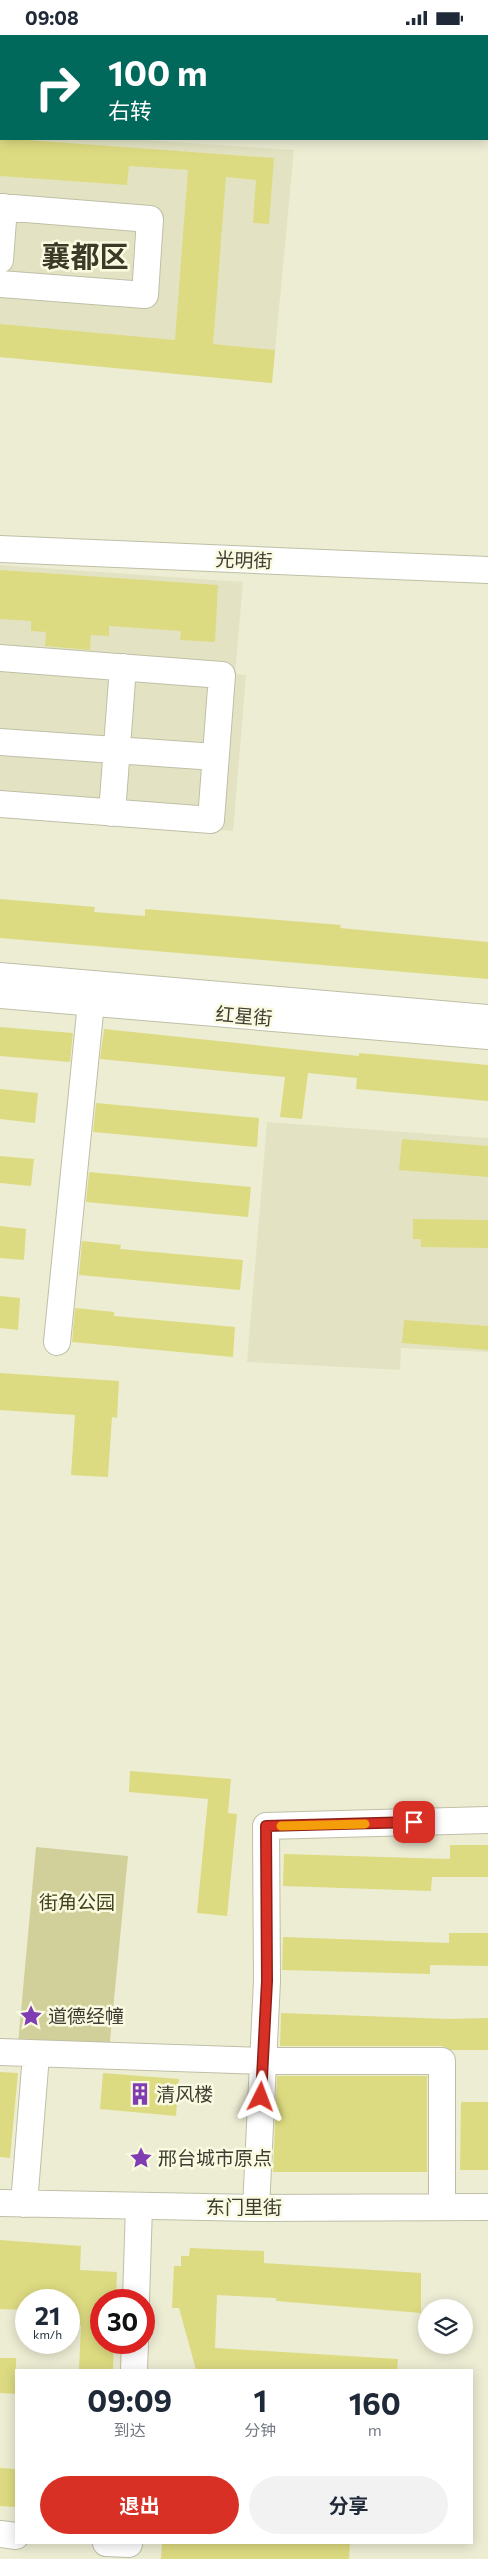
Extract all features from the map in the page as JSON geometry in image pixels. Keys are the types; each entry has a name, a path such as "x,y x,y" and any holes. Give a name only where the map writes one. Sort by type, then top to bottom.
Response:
{"street":[{"path":"0,260 2,207 150,219 144,295 0,284"},
{"name":"光明街","path":"0,549 488,570"},
{"path":"0,658 222,675 210,820 0,804"},
{"path":"112,813 124,667"},
{"path":"0,742 215,757"},
{"name":"红星街","path":"0,976 488,1018"},
{"name":"红星街","path":"0,995 488,1036"},
{"path":"57,1342 91,1003"},
{"path":"256,2208 267,1981 266,1826 488,1820"},
{"path":"0,2052 36,2055 263,2061 442,2061 442,2207"},
{"path":"12,2204 36,2055"},
{"name":"东门里街","path":"12,2204 256,2208 488,2207"},
{"path":"136,2289 139,2206"},
{"path":"134,2369 135,2354"},
{"path":"0,2534 15,2536"}],"shaded area":[{"path":"0,140 145,140 294,150 272,383 0,357"},
{"path":"0,565 243,582 235,674 246,675 233,831 0,812"},
{"path":"267,1122 488,1138 488,1352 401,1348 400,1370 247,1362"}],"green space":[{"name":"街角公园","path":"36,1847 128,1856 109,2051 18,2044"}],"building":[{"path":"0,140 27,140 274,158 269,224 253,223 256,180 226,177 213,344 275,350 272,383 0,357 0,324 175,340 188,170 129,166 127,185 0,176"},
{"path":"0,570 218,585 215,642 180,640 181,631 109,626 109,636 91,635 90,650 45,646 46,632 31,631 31,621 0,619"},
{"path":"0,899 95,907 94,912 145,916 145,909 341,925 340,928 488,942 488,979 0,938"},
{"path":"0,1027 73,1033 70,1062 0,1056"},
{"path":"104,1029 359,1056 359,1053 488,1065 488,1101 356,1089 357,1078 308,1073 302,1119 280,1117 285,1077 100,1059"},
{"path":"0,1089 38,1093 35,1123 0,1119"},
{"path":"96,1103 259,1118 257,1147 93,1132"},
{"path":"402,1139 488,1146 488,1177 399,1170"},
{"path":"0,1156 34,1159 31,1186 0,1183"},
{"path":"89,1172 251,1187 248,1217 86,1202"},
{"path":"413,1219 488,1220 488,1248 421,1247 421,1239 413,1239"},
{"path":"0,1226 26,1229 24,1260 0,1258"},
{"path":"82,1241 121,1245 120,1249 243,1260 240,1290 79,1275"},
{"path":"0,1296 20,1298 18,1330 0,1328"},
{"path":"75,1308 114,1312 114,1316 235,1327 233,1357 72,1342"},
{"path":"404,1320 488,1326 488,1350 402,1343"},
{"path":"0,1373 119,1381 117,1418 112,1417 108,1477 71,1475 75,1415 0,1410"},
{"path":"130,1771 231,1779 228,1813 237,1814 227,1916 197,1913 208,1799 129,1792"},
{"path":"450,1845 488,1845 488,1877 432,1877 431,1891 283,1886 284,1854 450,1859"},
{"path":"449,1933 488,1933 488,1966 430,1965 430,1974 282,1970 283,1937 449,1943"},
{"path":"281,2013 449,2019 488,2018 488,2050 451,2050 442,2046 280,2046"},
{"path":"0,2072 18,2073 10,2158 0,2157"},
{"name":"清风楼","path":"103,2073 179,2079 176,2116 100,2109"},
{"path":"277,2076 427,2076 427,2172 273,2172"},
{"path":"461,2102 488,2102 488,2170 460,2170"},
{"path":"0,2240 81,2246 80,2270 117,2272 116,2289 90,2289 90,2354 114,2354 113,2369 79,2369 80,2289 15,2289 15,2310 0,2309"},
{"path":"190,2248 264,2251 264,2263 421,2273 421,2299 418,2299 418,2313 276,2301 276,2298 217,2295 215,2348 398,2359 397,2369 196,2369 179,2308 172,2308 174,2266 181,2266 181,2256 189,2256"},
{"path":"0,2358 16,2358 15,2394 0,2393"},
{"path":"0,2468 15,2469 15,2507 0,2506"},
{"path":"162,2544 350,2544 349,2559 161,2559"}],"slow traffic":[{"path":"281,1826 365,1824"}],"place":[{"name":"道德经幢","path":"31,2016"},
{"name":"清风楼","path":"140,2094"},
{"name":"邢台城市原点","path":"141,2158"}],"district":[{"name":"襄都区","path":"85,257"}],"route":[{"path":"261,2097 267,1981 266,1826 414,1822"}]}
